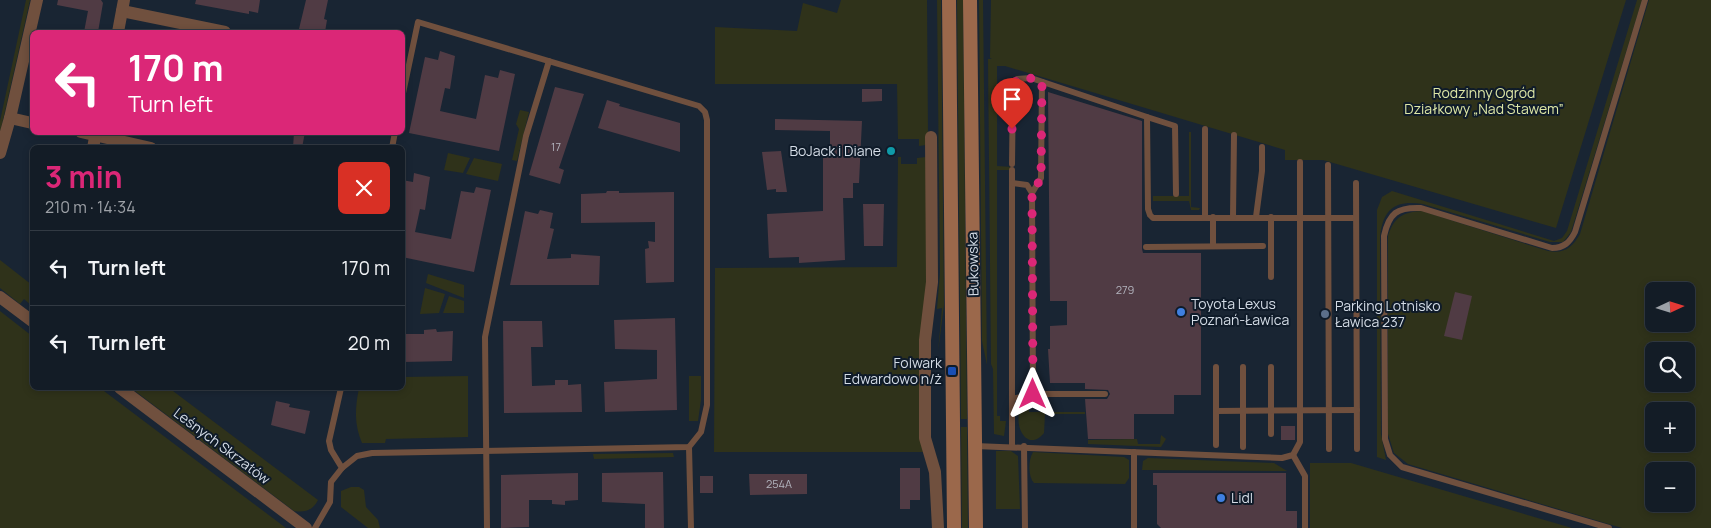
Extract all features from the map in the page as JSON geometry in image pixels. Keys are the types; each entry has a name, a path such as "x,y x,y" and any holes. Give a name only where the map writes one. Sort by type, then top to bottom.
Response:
{"main road":[{"name":"Bukowska","path":"949,0 954,528"},
{"name":"Bukowska","path":"970,0 976,528"}],"street":[{"path":"30,30 37,0"},
{"path":"118,30 123,6 217,30"},
{"path":"0,153 30,31"},
{"path":"10,118 30,123"},
{"path":"931,137 932,282 925,340 925,438 935,472 938,528"},
{"path":"95,138 134,145"},
{"path":"0,297 30,320"},
{"name":"Leśnych Skrzatów","path":"123,390 306,528"}],"lane":[{"path":"1609,528 1402,467 1395,462 1385,439 1384,236 1388,221 1396,212 1406,207 1421,208 1552,248 1566,245 1575,232 1645,0"},
{"path":"405,84 418,22 699,106 705,112 707,120 707,405 701,432 689,447 691,528"},
{"path":"487,528 484,337 526,136 549,61"},
{"path":"1012,446 1013,84 1017,79 1024,77 1144,114 1147,117 1175,126 1176,194"},
{"path":"1032,194 1041,178 1042,82"},
{"path":"1147,117 1150,215 1153,218 1356,218"},
{"path":"1205,129 1205,218"},
{"path":"1233,217 1234,135"},
{"path":"1256,217 1262,171 1262,148"},
{"path":"975,446 1024,446 1282,458 1293,455 1300,442 1300,162"},
{"path":"1328,166 1329,449"},
{"path":"1356,183 1357,449"},
{"path":"1012,184 1028,185 1031,188 1032,194 1033,394"},
{"path":"1271,217 1271,277"},
{"path":"1213,218 1213,246"},
{"path":"1146,247 1263,246"},
{"path":"1216,367 1216,445"},
{"path":"1243,367 1244,447"},
{"path":"1271,367 1271,434"},
{"path":"341,390 330,441 331,450 342,468"},
{"path":"1012,399 1033,394 1105,394"},
{"path":"1216,411 1357,410"},
{"path":"1024,446 1025,528"},
{"path":"316,528 330,502 331,482 342,468 357,456 372,453 689,447"},
{"path":"1134,452 1134,528"},
{"path":"1293,455 1304,476 1305,528"}],"green space":[{"path":"26,0 30,0 0,133 0,121"},
{"path":"841,0 927,0 928,137 926,145 919,146 919,139 898,139 897,84 715,84 715,27 797,31 803,3 837,13"},
{"path":"937,0 941,0 944,305 938,352 942,308 937,309 940,273"},
{"path":"957,0 963,0 967,419 961,419"},
{"path":"979,0 983,0 987,365 982,341"},
{"name":"Rodzinny Ogród Działkowy „Nad Stawem”","path":"991,0 1626,0 1556,228 1323,160 1285,160 1285,150 1005,66 997,66 997,166 1012,167 1012,170 997,170 997,416 1000,416 1000,421 1006,421 1004,436 994,434 993,369 991,364 988,59 992,59 990,58"},
{"path":"1637,0 1642,0 1571,232 1563,242 1550,242 1423,204 1405,203 1398,205 1392,208 1384,219 1380,237 1381,434 1386,460 1377,457 1377,210 1382,197 1392,191 1554,241 1562,238 1567,231"},
{"path":"1649,0 1711,0 1711,528 1622,528 1408,464 1394,453 1388,434 1388,236 1396,220 1404,214 1422,211 1548,251 1563,251 1574,243 1580,234"},
{"path":"520,110 529,112 517,161 512,160 519,129 516,124"},
{"path":"1189,132 1191,132 1191,207 1200,208 1199,210 1191,210 1189,201 1153,201 1153,196 1189,196"},
{"path":"448,153 470,158 463,173 444,170"},
{"path":"898,157 901,157 901,164 917,164 917,158 926,157 927,272 923,452 714,452 715,268 897,267"},
{"path":"474,158 502,164 498,181 466,174"},
{"path":"0,260 30,283 30,304 24,299 20,304 0,288"},
{"path":"428,274 464,285 464,298 426,283"},
{"path":"425,288 445,294 439,313 420,314"},
{"path":"449,296 464,301 464,313 443,313"},
{"path":"0,311 30,334 30,390 103,390 286,528 0,528"},
{"path":"468,376 468,437 386,439 385,443 362,443 356,416 359,390 405,390 405,377"},
{"path":"689,376 701,376 701,400 698,421 689,421"},
{"path":"134,390 172,390 318,500 308,510 302,512 294,511"},
{"path":"1025,403 1028,403 1029,412 1085,412 1085,414 1045,414 1044,433 1037,439 1031,440 1021,432 1019,425 1020,409"},
{"path":"961,427 967,427 968,528 962,528"},
{"path":"1161,435 1166,439 1161,447 1088,444 1088,440 1137,439 1138,444 1160,444"},
{"path":"996,451 1011,451 1018,456 1020,509 996,509"},
{"path":"1033,452 1124,457 1129,460 1129,478 1125,484 1034,483 1029,468"},
{"path":"673,453 674,457 594,459 593,454"},
{"path":"1148,458 1274,463 1287,471 1142,470 1143,461"},
{"path":"1310,463 1351,463 1572,528 1310,528"},
{"path":"351,487 359,487 364,490 366,507 378,520 380,528 368,528 341,507 341,491"}],"building":[{"path":"58,0 101,0 103,3 98,30 84,30 88,11 57,5"},
{"path":"196,0 260,0 258,13 249,11 249,14 195,4"},
{"path":"306,0 328,0 324,19 327,20 325,30 299,29"},
{"path":"440,51 455,56 450,89 445,88 440,111 476,119 485,75 498,78 500,70 515,74 499,151 409,133 425,57 438,60"},
{"path":"555,87 584,94 559,168 564,170 560,184 529,175"},
{"path":"862,89 882,89 882,101 862,102"},
{"path":"1048,92 1142,121 1143,253 1201,253 1201,395 1174,395 1174,414 1134,414 1134,439 1088,439 1085,399 1107,399 1110,394 1108,390 1085,389 1085,383 1050,383 1048,349 1050,349 1050,326 1067,325 1067,301 1050,301"},
{"path":"607,100 620,104 619,106 680,123 680,152 598,128"},
{"path":"775,119 862,121 859,183 853,183 853,198 843,198 845,260 799,263 799,257 769,258 767,214 823,211 823,156 830,156 830,131 775,130"},
{"path":"294,135 304,135 303,145 293,145"},
{"path":"781,151 787,192 776,192 776,189 767,190 762,152"},
{"path":"414,173 430,177 425,210 420,209 415,232 451,239 461,191 474,193 476,187 491,190 474,272 405,258 405,181 413,182"},
{"path":"607,191 619,191 619,193 674,192 674,282 646,283 645,249 649,248 648,241 655,242 655,222 581,223 581,194 606,193"},
{"path":"863,204 884,204 883,246 864,246"},
{"path":"540,210 553,213 550,228 554,229 547,259 571,258 571,254 600,256 599,285 510,285 525,211 538,214"},
{"path":"1455,292 1472,296 1462,340 1444,336"},
{"path":"675,318 677,410 605,412 604,382 657,379 657,350 615,349 614,320"},
{"path":"503,321 542,321 543,347 531,347 532,386 555,385 555,380 568,380 568,385 581,384 582,412 504,413"},
{"path":"436,329 437,332 453,331 452,361 405,362 405,334 424,334 424,330"},
{"path":"276,401 290,404 289,407 310,411 305,434 271,425"},
{"path":"1281,426 1295,426 1295,440 1281,440"},
{"path":"900,468 920,468 920,500 910,500 910,509 900,509"},
{"path":"663,472 664,528 645,528 645,504 602,502 602,473"},
{"path":"578,473 578,500 565,501 565,505 552,504 552,500 529,500 529,527 501,528 501,475"},
{"name":"Lidl","path":"1153,473 1286,473 1286,511 1297,511 1297,528 1161,528 1157,524 1157,485 1153,485"},
{"path":"749,474 807,474 807,494 750,495"},
{"path":"700,476 713,476 713,493 700,493"}],"place":[{"name":"BoJack i Diane","path":"891,151"},
{"name":"Toyota Lexus Poznań-Ławica","path":"1181,312"},
{"name":"Parking Lotnisko Ławica 237","path":"1325,314"},
{"name":"Folwark Edwardowo n/ż","path":"952,371"},
{"name":"Lidl","path":"1221,498"}],"route":[{"path":"1012,129 1013,84 1017,79 1024,77 1042,82 1041,178 1032,194 1033,394"}]}
